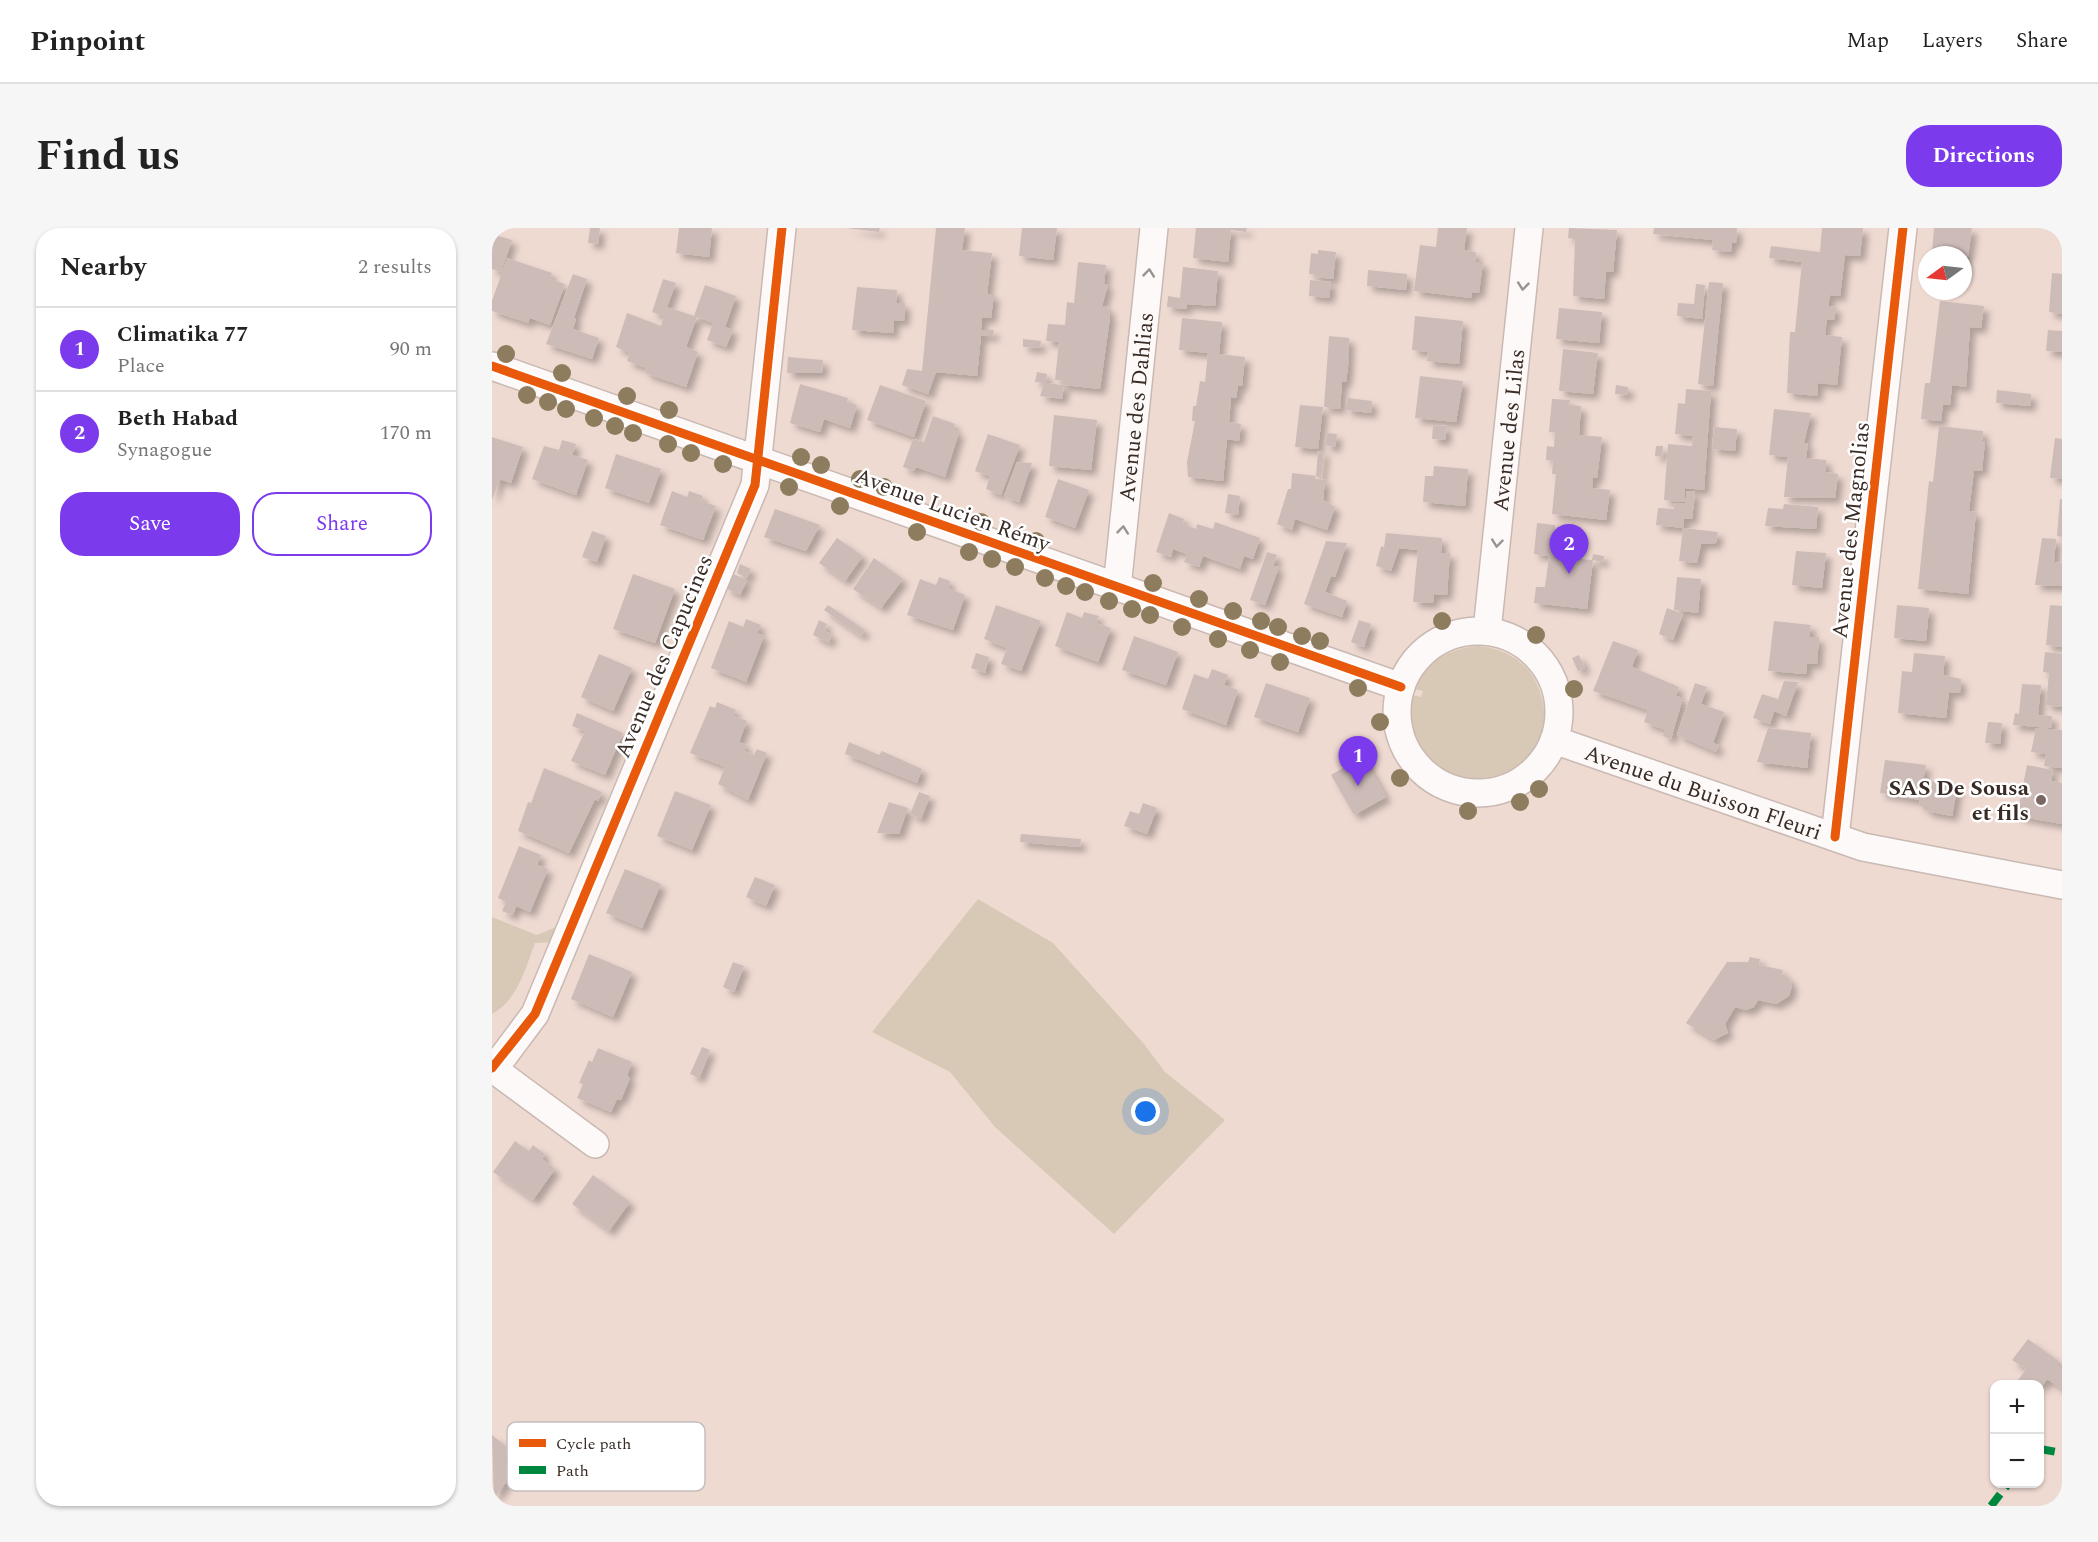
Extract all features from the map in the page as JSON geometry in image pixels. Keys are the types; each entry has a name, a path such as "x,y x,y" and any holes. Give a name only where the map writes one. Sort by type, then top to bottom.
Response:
{"street":[{"name":"Avenue des Capucines","path":"595,1144 493,1068 536,1014 755,486 782,228"},
{"name":"Avenue des Dahlias","path":"1117,588 1154,228"},
{"name":"Avenue des Lilas","path":"1486,631 1529,228"},
{"name":"Avenue des Magnolias","path":"1835,837 1903,228"},
{"name":"Avenue Lucien Rémy","path":"492,366 1401,687"},
{"path":"1486,631 1510,638 1531,651 1547,669 1557,692 1559,717 1554,740 1544,761 1527,777 1507,789 1485,794 1451,789 1422,772 1407,753 1399,732 1396,709 1401,687 1413,662 1434,644 1459,633 1486,631"},
{"name":"Avenue du Buisson Fleuri","path":"1554,740 1863,847 2062,885"}],"shaded area":[{"path":"1479,646 1507,654 1530,672 1539,689 1544,724 1533,751 1511,770 1484,778 1455,775 1430,761 1414,735 1412,695 1421,697 1423,691 1414,689 1425,671 1440,658 1458,650"},
{"path":"978,899 1053,943 1144,1044 1165,1072 1225,1120 1114,1234 995,1127 950,1072 872,1032"},
{"path":"492,917 537,935 561,925 554,942 535,943 520,983 508,1001 492,1014"}],"building":[{"path":"590,228 600,228 598,244 588,243"},
{"path":"679,228 712,228 709,257 676,253"},
{"path":"846,228 880,228 879,232"},
{"path":"936,228 965,228 962,250 992,253 987,294 994,294 991,318 982,318 981,330 994,330 993,336 981,336 977,376 936,372 928,394 902,385 907,369 922,371"},
{"path":"1022,228 1057,228 1053,260 1019,256"},
{"path":"1196,228 1247,228 1246,232 1231,230 1228,262 1193,258"},
{"path":"1438,228 1467,228 1464,250 1476,252 1475,262 1483,262 1479,293 1472,292 1471,298 1414,291 1420,245 1436,247"},
{"path":"1569,228 1617,230 1613,272 1606,271 1604,299 1573,296 1575,239 1568,238"},
{"path":"1654,228 1737,228 1736,243 1732,242 1731,252 1712,250 1713,240 1653,234"},
{"path":"1822,228 1863,228 1860,256 1845,255 1840,296 1830,295 1828,306 1836,307 1834,320 1827,319 1825,335 1842,337 1837,385 1818,383 1817,396 1787,393 1790,332 1795,332 1802,262 1769,258 1771,246 1820,252"},
{"path":"1934,228 1972,228 1970,246 1933,246"},
{"path":"492,234 512,240 501,272 492,269"},
{"path":"1318,250 1336,252 1333,279 1309,274 1311,253 1318,254"},
{"path":"507,258 552,273 550,279 565,284 550,325 530,318 528,323 492,311 492,301"},
{"path":"1078,262 1106,265 1104,284 1108,285 1102,306 1108,307 1110,318 1100,389 1064,385 1062,399 1040,396 1044,383 1035,382 1037,372 1047,374 1046,383 1062,385 1063,380 1055,380 1059,342 1046,341 1048,324 1065,325 1067,302 1074,303"},
{"path":"1183,267 1218,271 1215,306 1187,304 1186,309 1167,307 1168,296 1180,298"},
{"path":"1368,270 1407,274 1406,290 1367,286"},
{"path":"2052,273 2062,274 2062,314 2049,312"},
{"path":"573,274 587,279 574,318 576,319 573,329 599,338 592,359 546,344"},
{"path":"663,279 676,283 667,307 694,316 705,285 736,296 725,327 733,330 726,347 707,340 713,323 697,317 686,347 698,352 686,387 645,373 646,368 627,361 630,353 616,347 627,313 661,326 664,316 652,312"},
{"path":"1310,280 1331,282 1329,298 1309,296"},
{"path":"1709,282 1723,283 1713,386 1698,384"},
{"path":"1696,284 1705,285 1702,319 1677,316 1678,303 1694,304"},
{"path":"857,287 897,290 896,303 905,303 904,321 894,320 893,333 852,330"},
{"path":"1940,301 1984,306 1981,328 1970,327 1966,387 1952,385 1950,405 1943,405 1941,421 1921,419 1925,383 1930,383"},
{"path":"1559,308 1602,312 1599,343 1556,339"},
{"path":"1415,316 1463,321 1459,364 1427,361 1428,352 1412,350"},
{"path":"1182,318 1222,322 1219,354 1245,357 1242,386 1238,386 1236,398 1231,398 1229,422 1241,424 1239,441 1227,439 1223,481 1188,477 1187,462 1195,421 1192,421 1193,406 1196,406 1200,381 1205,382 1208,353 1179,350"},
{"path":"2048,330 2062,331 2062,352 2046,351"},
{"path":"1329,336 1349,338 1348,367 1346,382 1342,382 1340,409 1324,407"},
{"path":"1023,339 1041,341 1040,348 1023,347"},
{"path":"1563,349 1598,353 1593,394 1559,391"},
{"path":"788,357 823,360 822,373 787,373"},
{"path":"1420,376 1463,381 1456,422 1415,418"},
{"path":"800,384 848,398 847,402 857,405 850,428 824,419 820,432 790,423"},
{"path":"880,385 926,401 914,437 867,420"},
{"path":"1616,385 1628,387 1628,395 1615,394"},
{"path":"1686,389 1711,391 1704,490 1685,488 1684,502 1664,500 1668,444 1692,446 1693,436 1675,434 1678,403 1685,404"},
{"path":"1997,390 2031,394 2030,406 1996,403"},
{"path":"1347,398 1372,401 1371,413 1346,410"},
{"path":"1552,399 1570,400 1569,405 1581,406 1579,435 1602,437 1597,478 1593,478 1592,488 1610,490 1606,520 1552,514 1556,474 1552,474 1553,461 1546,460 1547,446 1554,447 1555,432 1549,432"},
{"path":"1300,405 1323,407 1318,449 1295,447"},
{"path":"1774,409 1811,413 1804,443 1808,443 1806,458 1826,460 1826,472 1838,474 1835,498 1784,497 1788,457 1769,455"},
{"path":"1054,415 1097,420 1091,470 1049,466"},
{"path":"933,416 955,424 953,430 959,432 945,477 916,467 914,471 903,467 913,439 924,442"},
{"path":"1433,425 1447,426 1445,440 1432,439"},
{"path":"1939,426 1983,431 1982,441 1985,441 1982,471 1974,470 1969,511 1976,512 1968,594 1918,589 1929,481 1933,482"},
{"path":"1714,427 1737,429 1735,451 1712,449"},
{"path":"1327,433 1337,434 1335,447 1325,445"},
{"path":"988,434 1020,445 1001,495 986,489 990,476 975,471"},
{"path":"492,437 523,447 511,483 500,479 492,500"},
{"path":"2055,438 2062,439 2062,479 2050,478"},
{"path":"562,440 576,444 572,455 588,460 576,495 532,479 544,446 559,450"},
{"path":"1656,446 1663,446 1662,457 1655,456"},
{"path":"1318,451 1324,451 1321,478 1316,476"},
{"path":"616,454 661,469 649,503 605,488"},
{"path":"1017,462 1032,463 1019,502 1004,496"},
{"path":"1434,466 1468,469 1465,506 1423,502 1425,476 1433,476"},
{"path":"1292,473 1316,476 1315,479 1325,480 1323,500 1335,507 1327,530 1295,519 1292,530 1277,524 1288,489 1291,489"},
{"path":"1058,479 1089,490 1075,528 1045,517"},
{"path":"672,491 687,497 689,491 703,496 701,501 716,506 703,540 660,525"},
{"path":"1687,491 1695,492 1692,519 1684,519 1683,528 1656,525 1658,508 1674,509 1675,503 1685,504"},
{"path":"1228,494 1240,496 1238,515 1225,513"},
{"path":"2060,499 2062,499 2062,537 2057,536"},
{"path":"1784,504 1818,507 1816,529 1765,526 1768,508 1783,509"},
{"path":"775,509 820,525 806,551 764,537"},
{"path":"1169,513 1184,519 1183,524 1196,529 1197,524 1213,529 1215,522 1260,538 1253,559 1244,556 1240,569 1203,556 1199,567 1184,562 1187,554 1173,549 1171,557 1156,552"},
{"path":"1537,523 1555,525 1555,534 1562,535 1560,557 1592,560 1593,554 1604,556 1603,562 1593,560 1587,609 1534,603 1536,587 1545,587 1549,556 1534,554"},
{"path":"1683,528 1718,532 1716,543 1701,544 1697,563 1679,561"},
{"path":"592,531 606,536 597,562 582,557"},
{"path":"1386,533 1442,538 1441,553 1450,553 1447,595 1434,594 1433,603 1413,602 1418,550 1399,548 1391,571 1376,566 1381,546 1384,547"},
{"path":"837,538 863,556 845,581 819,563"},
{"path":"2042,538 2056,539 2054,562 2062,563 2062,586 2035,585"},
{"path":"1326,541 1347,543 1335,577 1331,576 1325,592 1347,601 1342,617 1304,604"},
{"path":"1796,551 1826,553 1822,588 1792,585"},
{"path":"1267,552 1277,555 1273,566 1279,567 1265,605 1250,600"},
{"path":"874,558 903,579 881,608 853,589"},
{"path":"740,564 751,569 747,578 737,573"},
{"path":"731,573 747,580 740,595 725,588"},
{"path":"633,574 675,589 655,643 613,629"},
{"path":"939,577 950,581 948,588 965,595 953,630 907,615 920,579 936,585"},
{"path":"1677,577 1701,579 1698,613 1674,610"},
{"path":"828,605 865,630 861,636 824,610"},
{"path":"996,605 1041,621 1021,671 1001,664 1007,648 984,639"},
{"path":"1897,605 1929,608 1926,641 1894,638"},
{"path":"2050,605 2062,606 2062,647 2046,645"},
{"path":"1667,608 1683,614 1673,640 1659,634"},
{"path":"1067,612 1082,618 1084,612 1099,616 1096,623 1111,628 1098,662 1055,646"},
{"path":"746,619 761,625 757,633 764,636 746,682 711,668 729,621 743,627"},
{"path":"819,620 827,624 824,631 832,634 829,643 813,635"},
{"path":"1359,620 1371,624 1364,647 1351,642"},
{"path":"1774,621 1811,625 1809,637 1819,637 1817,664 1807,663 1806,674 1768,671"},
{"path":"1134,636 1178,652 1166,685 1122,670"},
{"path":"1613,641 1638,650 1632,667 1679,687 1676,696 1683,698 1671,739 1663,736 1665,730 1644,722 1648,710 1593,691"},
{"path":"2045,652 2062,654 2062,707 2046,705 2049,673 2043,672"},
{"path":"976,653 989,657 985,673 971,668"},
{"path":"1914,653 1945,656 1943,675 1961,679 1960,693 1949,692 1946,718 1898,713 1902,671 1912,672"},
{"path":"599,654 632,668 613,711 581,697"},
{"path":"1579,655 1585,668 1578,671 1572,658"},
{"path":"1212,669 1228,675 1224,685 1238,690 1226,725 1182,709 1194,674 1208,679"},
{"path":"1784,681 1798,682 1786,716 1774,711 1770,724 1753,718 1762,694 1778,699"},
{"path":"1266,683 1310,698 1298,732 1254,717"},
{"path":"1695,683 1707,687 1701,704 1724,712 1713,743 1719,745 1716,752 1677,735"},
{"path":"2022,684 2041,685 2038,715 2052,716 2051,728 2013,725 2015,713 2019,714"},
{"path":"717,702 736,710 734,716 747,721 739,742 747,745 744,751 754,755 757,749 767,753 748,800 718,784 725,767 690,753 710,706 715,708"},
{"path":"577,713 623,733 605,775 571,761 585,731 572,726"},
{"path":"1988,722 2002,723 2000,744 1985,743"},
{"path":"1768,728 1811,733 1807,768 1757,762"},
{"path":"2036,728 2062,730 2062,768 2044,766 2046,754 2031,752"},
{"path":"849,742 879,755 882,751 922,769 917,783 845,754"},
{"path":"1363,756 1386,797 1354,815 1331,775"},
{"path":"1885,760 1926,765 1923,780 1958,785 1952,816 1926,811 1926,807 1919,806 1920,800 1880,793"},
{"name":"SAS De Sousa et fils","path":"2027,765 2053,770 2051,781 2062,783 2062,824 2017,816"},
{"path":"544,768 602,792 598,801 595,799 569,853 518,831 528,802 531,803"},
{"path":"675,791 711,805 692,850 657,836"},
{"path":"919,792 930,796 921,819 910,814"},
{"path":"889,802 908,808 899,834 877,833"},
{"path":"1143,803 1157,808 1147,834 1124,826 1130,811 1139,814"},
{"path":"1021,834 1081,839 1080,847 1020,842"},
{"path":"519,846 541,855 537,865 548,869 530,912 516,906 513,915 502,911 506,902 498,898"},
{"path":"625,869 661,884 642,928 606,913"},
{"path":"755,877 775,885 766,906 746,897"},
{"path":"589,954 632,972 613,1017 571,999"},
{"path":"1750,957 1760,959 1759,965 1783,970 1782,974 1789,978 1792,986 1789,996 1776,1004 1758,1000 1754,1007 1746,1010 1735,1007 1725,1024 1728,1033 1714,1040 1686,1023 1727,962 1748,962"},
{"path":"733,962 744,966 734,992 723,987"},
{"path":"702,1047 710,1050 699,1078 690,1074"},
{"path":"598,1048 632,1062 627,1076 630,1078 621,1100 617,1099 611,1112 577,1098 583,1084 579,1083 589,1060 592,1062"},
{"path":"515,1141 529,1151 533,1145 545,1154 542,1159 555,1169 533,1200 493,1172"},
{"path":"593,1175 630,1202 609,1231 572,1204"},
{"path":"2028,1339 2060,1362 2057,1365 2062,1369 2062,1389 2047,1379 2044,1383 2044,1380 2018,1380 2026,1369 2012,1360"},
{"path":"492,1435 507,1447 505,1459 507,1460 507,1481 494,1499"}],"marked path":[{"path":"2044,1450 2062,1453"},
{"path":"1991,1506 2005,1488"}],"cycle path":[{"path":"492,1068 535,1014 755,485 782,228"},
{"path":"1835,837 1903,228"},
{"path":"492,366 1401,687"}],"place":[{"name":"Beth Habad","path":"1569,574"},
{"name":"Climatika 77","path":"1358,786"},
{"name":"SAS De Sousa et fils","path":"2041,800"}]}
